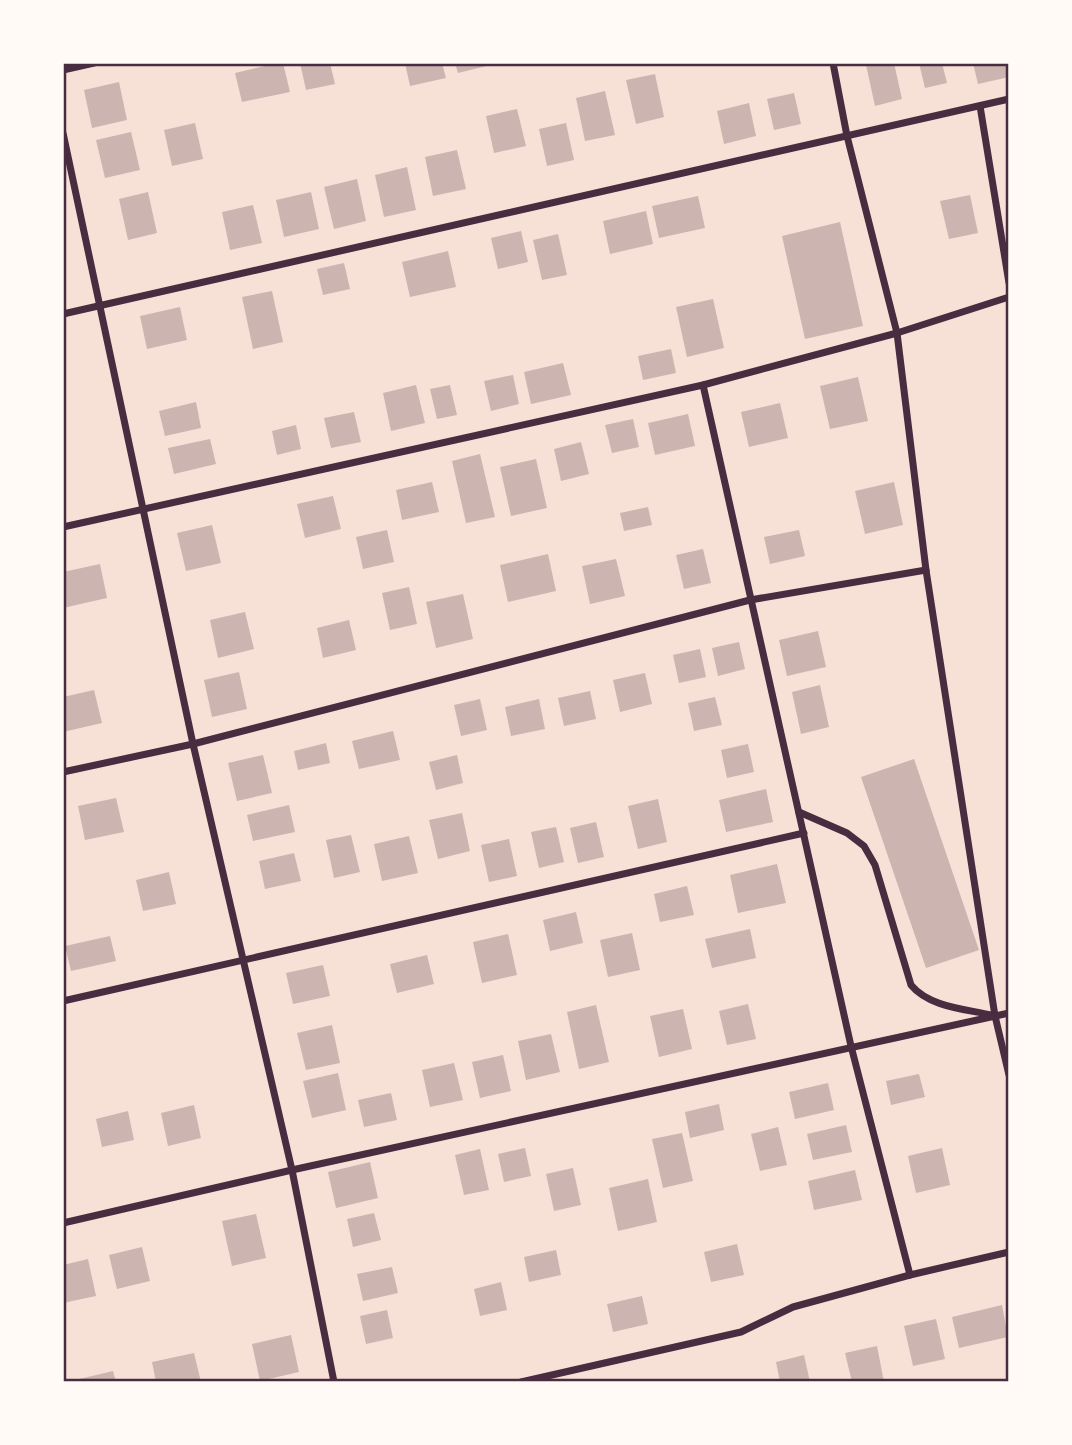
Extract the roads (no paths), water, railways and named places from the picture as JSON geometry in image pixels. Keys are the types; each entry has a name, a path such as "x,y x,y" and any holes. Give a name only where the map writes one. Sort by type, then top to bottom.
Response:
{"street":[{"path":"63,70 94,63"},
{"path":"832,63 847,136 897,333 926,570 995,1016 1009,1075"},
{"path":"63,314 1009,99"},
{"path":"980,106 1009,283"},
{"path":"63,133 193,744 292,1170 334,1382"},
{"path":"63,527 703,386 897,333 1009,297"},
{"path":"703,386 851,1046 910,1275"},
{"path":"63,772 193,744 750,600 926,570"},
{"path":"799,811 848,833 864,846 875,865 911,985 918,995 932,1001 995,1016"},
{"path":"63,1001 804,833"},
{"path":"63,1223 292,1170 1009,1013"},
{"path":"521,1382 741,1332 793,1307 910,1275 1009,1252"}]}
